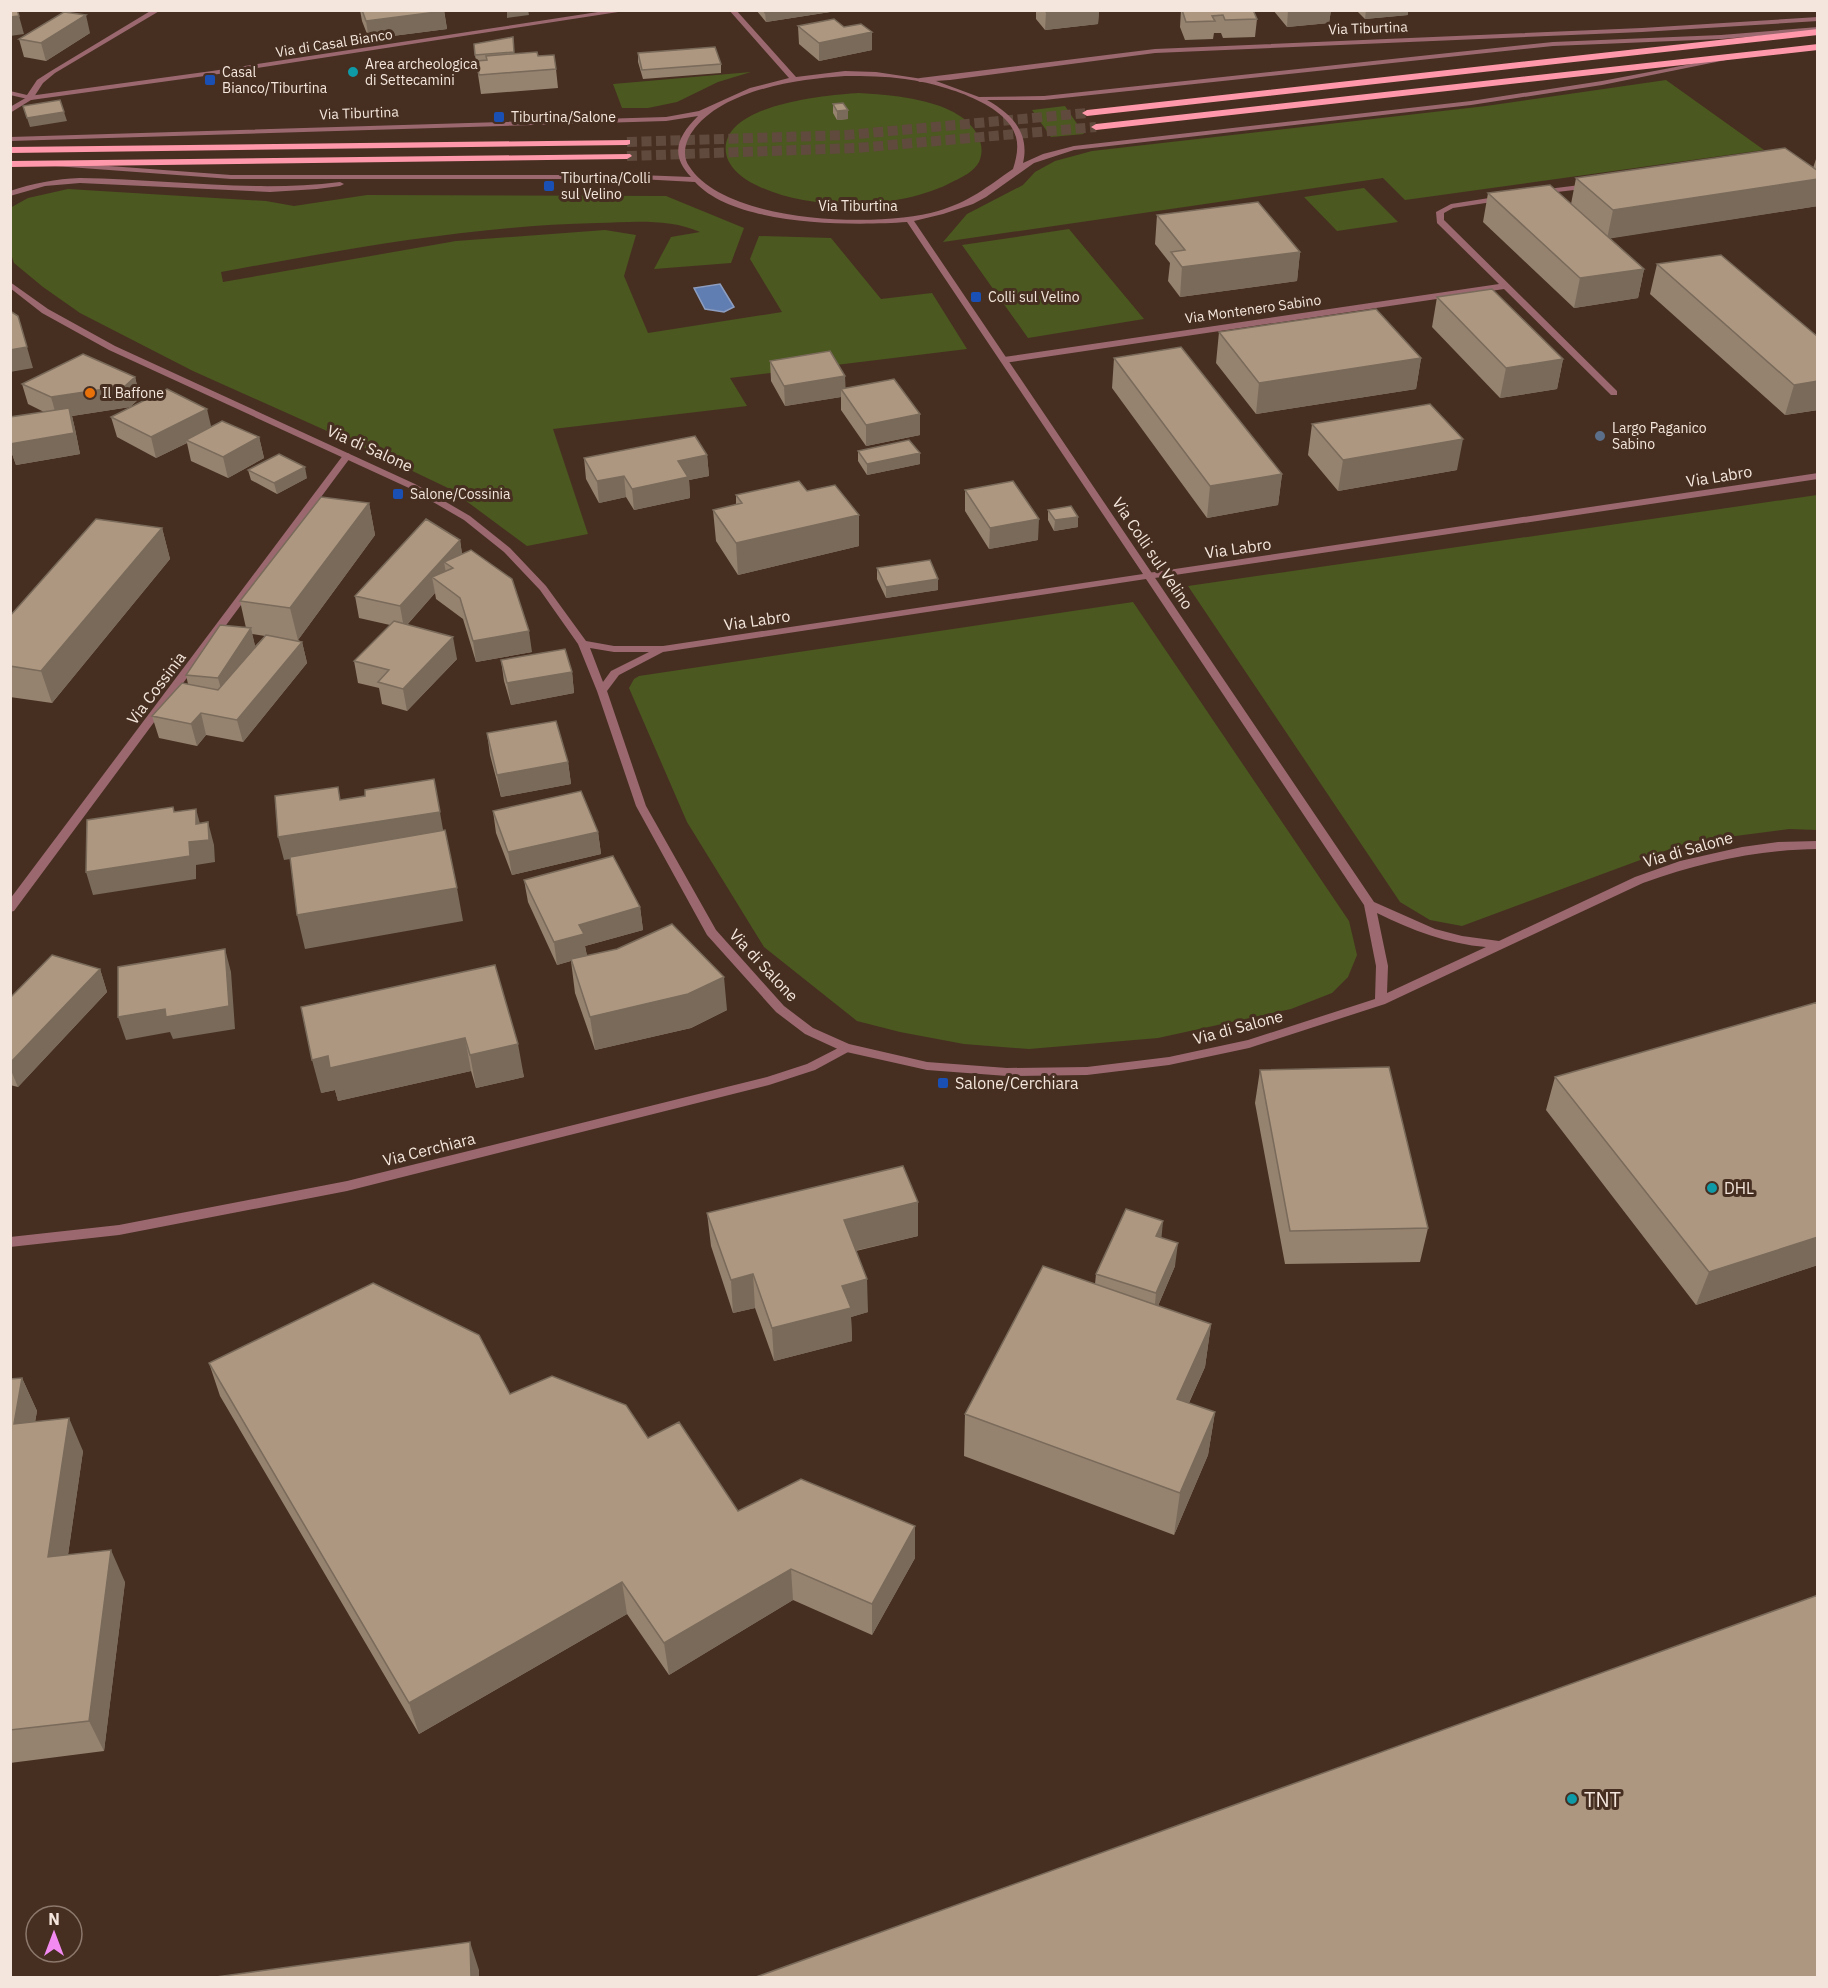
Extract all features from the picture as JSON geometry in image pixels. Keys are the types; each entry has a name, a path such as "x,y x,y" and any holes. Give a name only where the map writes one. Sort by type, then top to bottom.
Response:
{"main road":[{"name":"Via Tiburtina","path":"1087,113 1818,31"},
{"name":"Via Tiburtina","path":"1096,127 1818,47"},
{"name":"Via Tiburtina","path":"10,150 627,142"},
{"name":"Via Tiburtina","path":"10,164 627,156"}],"street":[{"path":"10,93 29,99 40,82 53,72 158,10"},
{"name":"Via di Casal Bianco","path":"10,111 29,99 212,74 628,10"},
{"path":"732,10 794,79"},
{"name":"Via Tiburtina","path":"920,80 968,77 1063,61 1155,51 1642,30 1818,19"},
{"name":"Via Tiburtina","path":"978,98 1044,98 1553,44 1818,31"},
{"name":"Via Tiburtina","path":"708,111 693,123 682,144 682,157 685,167 695,180 709,191 729,201 777,215 835,221 909,219 972,201 1017,170 1041,157 1074,148 1471,103 1602,83 1746,55"},
{"name":"Via Tiburtina","path":"10,140 414,125 643,121 708,111 757,88 794,79 852,74 920,80 946,86 978,98 1002,112 1017,128 1023,146 1017,170"},
{"name":"Via Tiburtina","path":"48,164 105,170 231,177 651,177 695,180"},
{"path":"10,194 41,184 78,180 276,189 327,186 380,177"},
{"path":"1530,194 1601,184"},
{"path":"1507,197 1451,206 1440,212 1439,216 1444,225 1614,393"},
{"name":"Via Colli sul Velino","path":"909,219 1370,905 1382,966 1381,1000"},
{"name":"Via di Salone","path":"10,284 45,311 112,348 412,486 467,518 507,550 543,588 583,644 602,691 641,806 711,932 787,1015 809,1031 846,1048 927,1066 1007,1072 1088,1071 1169,1061 1250,1044 1381,1000 1639,880 1684,864 1742,850 1818,844"},
{"name":"Via Montenero Sabino","path":"1004,360 1506,286"},
{"name":"Via Cossinia","path":"10,908 347,456"},
{"name":"Via Labro","path":"583,644 614,649 663,649 1818,476"},
{"name":"Via Labro","path":"602,691 615,673 663,649"},
{"name":"Via Colli sul Velino","path":"1370,905 1411,926 1446,938 1471,943 1500,944"},
{"name":"Via Cerchiara","path":"10,1242 119,1230 347,1186 770,1081 811,1067 846,1048"}],"green space":[{"path":"751,72 718,82 677,102 648,108 622,108 613,84"},
{"path":"1666,80 1764,150 1405,200 1383,178 943,242 967,214 1023,185 1035,172 1055,161 1092,151 1486,106"},
{"path":"859,93 908,98 943,107 958,114 970,124 978,136 982,149 979,162 965,176 932,191 908,198 855,204 802,200 778,194 746,179 737,172 727,158 728,136 739,123 757,113 801,100"},
{"path":"1065,106 1084,134 1051,137 1032,110"},
{"path":"1364,188 1398,222 1337,231 1304,197"},
{"path":"68,189 266,201 294,206 367,195 666,196 744,228 731,263 654,269 671,237 700,232 675,225 636,222 550,225 455,234 361,247 221,272 223,282 456,241 605,230 636,235 624,276 648,333 782,312 750,259 759,236 831,238 881,299 932,293 967,349 730,378 747,406 553,429 588,534 527,546 450,489 193,371 80,313 43,287 14,263 11,254 10,208 28,198"},
{"path":"1069,229 1144,319 1028,338 962,245"},
{"path":"1817,495 1817,830 1789,829 1689,842 1462,926 1430,920 1400,902 1188,586"},
{"path":"1133,602 1349,921 1357,955 1348,977 1332,993 1291,1009 1158,1038 1029,1049 964,1044 857,1021 764,947 687,822 629,688 634,679 639,676"}],"water":[{"path":"720,284 734,307 724,312 705,309 694,288"}],"building":[{"path":"10,10 17,10 19,16 10,17"},
{"path":"362,10 444,10 444,11 366,21"},
{"path":"764,10 780,10 765,13"},
{"path":"1182,10 1253,10 1257,19 1225,20 1223,15 1212,16 1215,21 1186,22"},
{"path":"64,12 86,15 41,43 19,39"},
{"path":"834,19 844,27 861,24 872,32 819,43 798,26"},
{"path":"513,37 514,52 475,55 474,44"},
{"path":"715,47 721,64 642,70 638,53"},
{"path":"537,52 538,56 554,55 556,69 479,75 477,61 487,60 486,56"},
{"path":"60,100 64,112 27,118 23,106"},
{"path":"843,103 848,110 837,111 833,104"},
{"path":"1785,148 1818,171 1818,179 1613,210 1576,178"},
{"path":"1550,185 1644,269 1580,278 1488,193"},
{"path":"1258,202 1300,252 1182,267 1171,252 1185,250 1157,215"},
{"path":"1721,255 1818,337 1818,381 1794,385 1657,264"},
{"path":"1492,289 1563,359 1506,368 1437,297"},
{"path":"1376,309 1421,358 1259,383 1219,332"},
{"path":"10,311 18,316 27,347 10,350"},
{"path":"1181,347 1282,474 1210,486 1114,358"},
{"path":"830,351 845,376 784,386 770,361"},
{"path":"83,354 135,377 125,386 51,397 22,384"},
{"path":"894,379 920,414 866,425 841,389"},
{"path":"167,389 207,409 151,437 111,417"},
{"path":"1430,404 1463,439 1343,460 1312,424"},
{"path":"69,408 74,433 10,444 10,417"},
{"path":"222,421 259,437 223,457 186,440"},
{"path":"695,436 707,455 678,461 688,477 632,489 624,476 597,481 584,458"},
{"path":"909,440 920,453 867,464 858,451"},
{"path":"279,454 305,467 274,483 248,470"},
{"path":"799,481 807,491 835,485 859,515 736,543 713,510 742,503 736,495"},
{"path":"1013,481 1039,519 990,528 965,490"},
{"path":"321,497 369,503 290,608 240,601"},
{"path":"1071,506 1078,517 1055,520 1048,510"},
{"path":"96,519 162,528 41,671 10,666 10,616"},
{"path":"426,519 460,540 400,606 355,596"},
{"path":"471,550 512,579 529,631 473,641 460,598 432,577 453,568 444,562"},
{"path":"930,560 938,579 886,587 877,568"},
{"path":"394,621 453,637 403,689 378,682 389,670 354,661"},
{"path":"220,625 251,628 218,678 186,675"},
{"path":"266,635 302,642 237,720 201,713 191,724 152,716 182,683 218,690"},
{"path":"565,649 572,672 507,683 501,660"},
{"path":"556,721 568,762 497,775 487,733"},
{"path":"434,779 440,812 278,837 275,796 338,787 340,800 365,796 365,790"},
{"path":"581,791 598,832 508,852 493,811"},
{"path":"173,807 174,812 196,809 196,824 208,822 209,840 189,842 190,856 86,872 87,820"},
{"path":"445,830 457,888 297,915 290,857"},
{"path":"613,856 640,907 579,925 584,934 554,942 524,880"},
{"path":"672,924 724,977 688,994 590,1017 571,959 617,949"},
{"path":"225,949 229,1006 166,1017 165,1009 118,1017 118,967"},
{"path":"52,955 100,969 10,1063 10,998"},
{"path":"495,965 518,1044 470,1055 465,1038 330,1068 328,1056 312,1060 301,1007"},
{"name":"DHL","path":"1818,1002 1818,1237 1709,1272 1555,1077"},
{"path":"1389,1067 1428,1228 1290,1231 1260,1070"},
{"path":"903,1166 918,1202 844,1220 867,1279 842,1286 851,1308 772,1328 753,1274 731,1280 707,1213"},
{"path":"1126,1209 1163,1221 1156,1236 1178,1243 1156,1293 1096,1274"},
{"path":"1043,1266 1211,1324 1177,1399 1215,1412 1180,1493 965,1414"},
{"path":"373,1283 479,1335 510,1394 552,1376 626,1405 648,1438 679,1422 738,1511 801,1479 915,1526 872,1604 791,1569 664,1643 622,1582 409,1703 209,1363"},
{"path":"22,1378 14,1424 69,1418 48,1557 111,1550 89,1721 10,1730 10,1379"},
{"name":"TNT","path":"1818,1595 1818,1977 756,1977"},
{"path":"470,1942 471,1977 216,1977"}],"tunnel":[{"path":"627,142 847,135 1087,113"},
{"path":"627,156 856,148 1096,127"}],"place":[{"name":"Area archeologica di Settecamini","path":"353,72"},
{"name":"Casal Bianco/Tiburtina","path":"210,80"},
{"name":"Tiburtina/Salone","path":"499,117"},
{"name":"Tiburtina/Colli sul Velino","path":"549,186"},
{"name":"Colli sul Velino","path":"976,297"},
{"name":"Il Baffone","path":"90,393"},
{"name":"Largo Paganico Sabino","path":"1600,436"},
{"name":"Salone/Cossinia","path":"398,494"},
{"name":"Salone/Cerchiara","path":"943,1083"},
{"name":"DHL","path":"1712,1188"},
{"name":"TNT","path":"1572,1799"}]}
